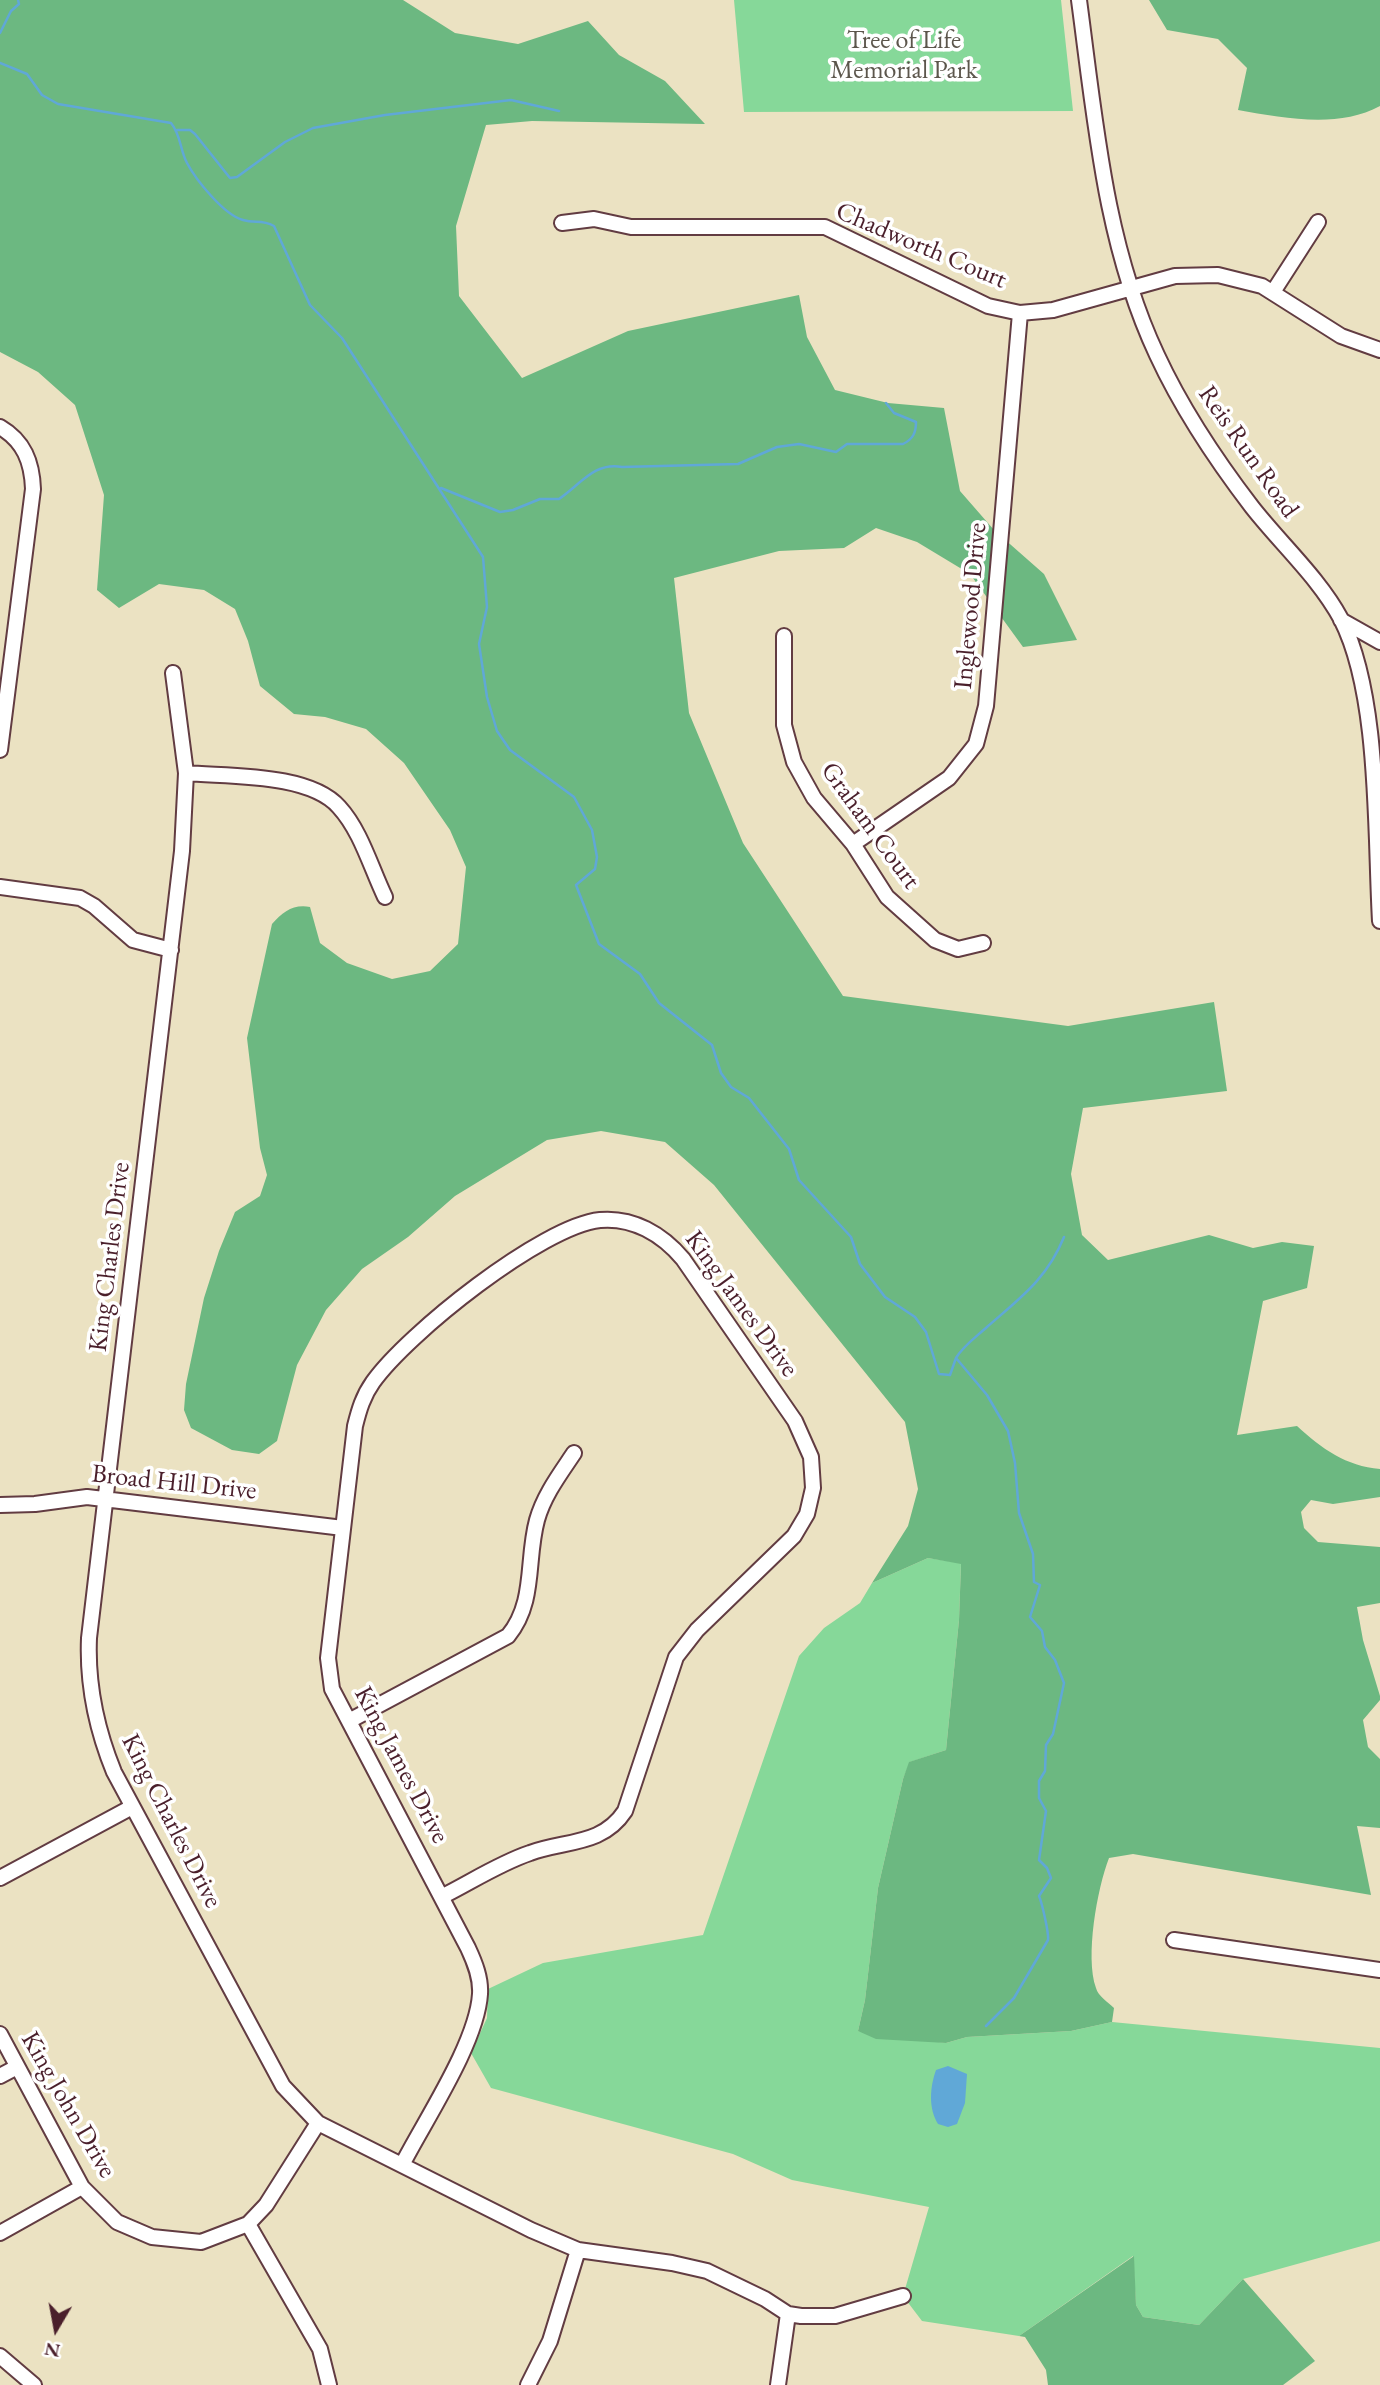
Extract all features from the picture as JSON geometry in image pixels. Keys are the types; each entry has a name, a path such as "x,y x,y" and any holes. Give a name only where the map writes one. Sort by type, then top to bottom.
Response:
{"street":[{"name":"Reis Run Road","path":"1079,0 1103,171 1131,289 1157,355 1191,420 1252,506 1319,587 1341,620 1359,671 1368,714 1380,921"},
{"name":"Chadworth Court","path":"562,223 594,219 631,227 825,227 988,306 1020,313 1053,310 1175,276 1204,274 1248,281 1273,292 1340,336 1380,350"},
{"path":"1273,292 1318,222"},
{"name":"Inglewood Drive","path":"853,844 949,778 976,744 986,706 1020,313"},
{"path":"0,427 17,440 28,456 33,489 0,741"},
{"path":"1341,620 1380,642"},
{"name":"Graham Court","path":"784,636 784,725 794,762 814,798 853,844 887,897 935,940 958,949 983,943"},
{"name":"King Charles Drive","path":"173,673 186,773 182,851 89,1638 88,1679 104,1747 132,1807 283,2086 318,2123 531,2230 578,2250 672,2263 707,2272 765,2299 788,2314 835,2316 903,2297"},
{"path":"186,773 301,785 322,792 347,817 385,897"},
{"path":"0,887 80,898 133,940 171,950"},
{"name":"King James Drive","path":"402,2165 466,2043 479,2003 479,1978 443,1896 332,1689 328,1658 355,1426 364,1396 382,1371 445,1309 563,1231 600,1220 630,1223 646,1229 673,1248 795,1422 811,1457 814,1474 811,1502 801,1526 782,1550 696,1630 676,1657 625,1811 617,1822 596,1838 529,1853 443,1896"},
{"path":"349,1721 490,1647 514,1629 527,1601 531,1549 541,1508 574,1453"},
{"name":"Broad Hill Drive","path":"0,1504 34,1504 75,1497 105,1498 343,1528"},
{"path":"0,1878 132,1807"},
{"path":"1174,1940 1380,1970"},
{"name":"King John Drive","path":"0,2034 82,2187 117,2221 166,2241 201,2242 248,2224 266,2205 318,2123"},
{"path":"0,2076 17,2067"},
{"path":"0,2233 82,2187"},
{"path":"248,2224 320,2349 329,2385"},
{"path":"528,2385 550,2341 578,2250"},
{"path":"778,2385 788,2314"},
{"path":"0,2356 34,2385"}],"green space":[{"path":"0,0 403,0 455,33 518,44 588,21 619,55 665,81 705,124 532,121 486,125 456,226 459,296 522,378 628,331 799,295 807,337 835,390 888,403 944,408 960,491 994,530 1044,574 1077,640 1023,647 970,574 917,542 876,528 844,548 779,551 674,578 689,713 743,843 843,996 1068,1026 1214,1002 1227,1091 1083,1108 1071,1174 1082,1235 1108,1260 1209,1235 1253,1248 1282,1242 1314,1246 1307,1288 1263,1301 1237,1435 1297,1426 1335,1455 1356,1464 1380,1469 1380,1497 1333,1504 1311,1500 1301,1512 1304,1528 1318,1542 1380,1547 1380,1603 1357,1607 1363,1640 1380,1696 1380,1700 1363,1720 1368,1747 1380,1759 1380,1828 1357,1826 1371,1895 1133,1854 1109,1858 1100,1887 1092,1959 1097,1991 1114,2008 1112,2022 1071,2031 967,2037 946,2043 876,2039 858,2031 865,2000 878,1888 903,1779 909,1762 946,1750 959,1620 961,1564 928,1558 872,1583 908,1526 918,1489 905,1422 714,1185 665,1142 601,1131 547,1140 455,1196 408,1237 362,1269 326,1310 297,1365 277,1441 259,1454 232,1450 191,1428 184,1410 186,1384 204,1298 235,1212 260,1196 267,1175 260,1148 247,1038 272,924 289,910 310,907 320,943 347,963 392,979 430,971 458,944 466,867 450,830 404,763 366,729 325,717 294,714 260,686 248,641 235,609 204,590 159,584 119,608 97,590 104,495 75,405 38,372 0,352"},
{"name":"Tree of Life Memorial Park","path":"734,0 1061,0 1073,111 744,112"},
{"path":"1149,0 1380,0 1380,106 1347,117 1310,120 1238,110 1247,68 1218,39 1167,30"},
{"path":"928,1558 961,1563 959,1620 946,1750 910,1762 903,1779 878,1888 865,2000 858,2031 946,2043 967,2037 1071,2031 1112,2022 1380,2048 1380,2241 1243,2279 1199,2325 1143,2317 1136,2305 1133,2256 1019,2336 922,2321 903,2296 929,2207 792,2180 733,2154 491,2088 471,2053 487,2018 488,1989 543,1963 703,1935 799,1656 824,1628 860,1603 872,1583"},
{"path":"1134,2256 1136,2305 1143,2317 1199,2325 1243,2279 1315,2361 1283,2385 1048,2385 1046,2370 1025,2337 1019,2336"}],"water":[{"path":"948,2066 967,2074 965,2103 957,2124 948,2127 938,2124 931,2097 936,2070"}],"waterway":[{"path":"0,33 11,11 19,4 18,0"},
{"path":"0,63 27,74 42,95 58,104 171,123 191,170 219,204 243,220 274,226 310,305 342,338 483,557 487,607 479,644 487,697 497,731 510,750 574,797 592,830 597,857 595,869 576,885 599,944 640,974 659,1003 712,1045 721,1073 731,1087 749,1098 789,1149 799,1180 851,1237 860,1264 885,1297 915,1317 926,1332 939,1374 950,1375 956,1358 987,1395 1008,1431 1015,1463 1019,1513 1033,1554 1034,1582 1040,1585 1030,1617 1042,1631 1045,1647 1055,1660 1064,1683 1053,1734 1046,1745 1045,1771 1039,1781 1039,1798 1046,1811 1039,1860 1047,1868 1051,1878 1039,1896 1048,1940 1014,1998 986,2026"},
{"path":"177,130 190,130 195,134 230,178 237,177 285,142 313,128 385,115 511,100 559,111"},
{"path":"441,488 500,512 513,510 540,499 559,499 596,471 612,466 738,464 777,447 799,444 836,452 847,444 903,444 913,435 916,422 894,413 886,403"},
{"path":"956,1358 970,1342 1032,1287 1049,1265 1064,1237"}]}
